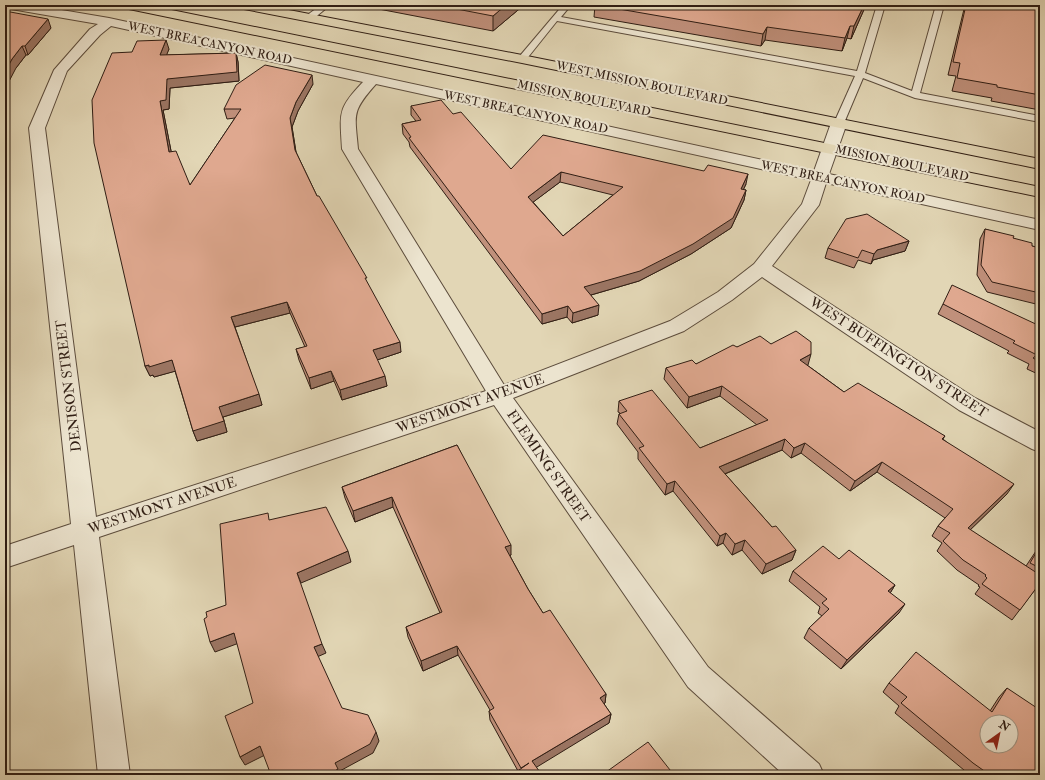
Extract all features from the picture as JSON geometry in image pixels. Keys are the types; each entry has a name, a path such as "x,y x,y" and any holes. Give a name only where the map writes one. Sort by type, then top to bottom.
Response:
{"main road":[{"name":"MISSION BOULEVARD","path":"129,5 1040,192"},
{"name":"WEST MISSION BOULEVARD","path":"244,5 522,59 1040,164"},
{"path":"197,19 231,17 290,26 296,25 309,18"}],"street":[{"name":"WEST BREA CANYON ROAD","path":"11,5 109,22 1040,225"},
{"name":"DENISON STREET","path":"109,22 95,32 61,70 36,128 114,775"},
{"name":"FLEMING STREET","path":"373,79 354,100 348,114 350,149 499,395 698,677 808,775"},
{"name":"WESTMONT AVENUE","path":"5,557 499,395 677,326 725,296 761,268 810,205 821,178 839,123"},
{"name":"WEST BUFFINGTON STREET","path":"761,268 785,282 968,404 1040,443"}],"lane":[{"path":"309,18 326,5"},
{"path":"522,59 567,5"},
{"path":"839,123 860,74 881,5"},
{"path":"915,95 940,5"},
{"path":"555,18 860,74 915,95 1040,119"}],"building":[{"path":"436,5 506,5 493,16"},
{"path":"596,5 864,5 854,26 850,26 845,38 767,27 763,34"},
{"path":"966,5 1040,5 1040,95 957,78 960,63 953,62"},
{"path":"5,11 48,19 25,46 22,46 12,59 5,72"},
{"path":"166,40 160,55 236,53 237,72 167,79 166,100 160,101 169,152 176,151 190,185 241,109 224,109 236,85 265,65 312,75 296,102 290,118 295,150 317,196 319,196 367,278 365,278 400,342 373,350 385,376 340,390 331,371 309,378 296,349 307,346 287,302 231,317 259,394 219,407 224,421 193,431 172,360 149,367 149,365 145,366 94,143 92,100 112,53 132,52 137,41"},
{"path":"441,100 453,114 461,112 511,169 543,135 704,171 708,165 748,174 741,189 746,190 733,218 693,244 640,271 584,287 599,305 573,313 568,306 542,314 409,138 411,137 402,124 421,120 411,106","holes":["561,172 623,187 563,236 528,197"]},
{"path":"867,214 909,241 877,250 874,254 862,250 858,258 828,248 846,219"},
{"path":"985,229 1014,236 1013,238 1032,243 1032,246 1040,248 1040,293 992,282 981,265"},
{"path":"952,285 1040,326 1040,362 1033,358 1037,355 1013,343 1015,341 943,304"},
{"path":"796,331 811,342 811,354 800,360 844,392 858,383 945,436 942,439 1014,484 968,528 1040,575 1040,583 1020,610 982,584 987,578 985,576 986,575 963,560 943,541 950,533 938,526 953,509 882,462 855,481 805,443 794,448 785,439 719,467 772,527 776,526 796,550 766,564 745,540 735,544 726,533 720,536 675,481 667,484 639,448 644,446 619,414 627,411 619,401 652,390 700,448 768,420 722,386 689,397 666,368 692,360 696,364 733,345 737,347 760,336 771,344"},
{"path":"457,445 511,545 505,547 528,589 543,613 550,610 606,694 600,698 611,714 532,761 542,775 512,775 529,763 521,768 489,711 494,708 457,646 421,661 406,627 442,612 392,497 353,511 342,487"},
{"path":"326,507 348,551 297,573 322,644 314,647 342,708 368,715 376,732 370,744 335,763 338,769 328,775 271,775 260,746 240,757 225,716 253,703 234,633 210,642 204,619 207,617 206,612 226,605 220,524 268,513 269,520"},
{"path":"823,546 839,559 849,550 895,585 888,591 905,604 847,660 809,628 829,609 822,603 827,599 793,571"},
{"path":"1040,546 1040,568 1030,563"},
{"path":"916,652 992,712 1007,688 1040,710 1040,775 990,775 973,763 901,703 907,697 889,683"},
{"path":"648,742 674,775 602,775"}]}
